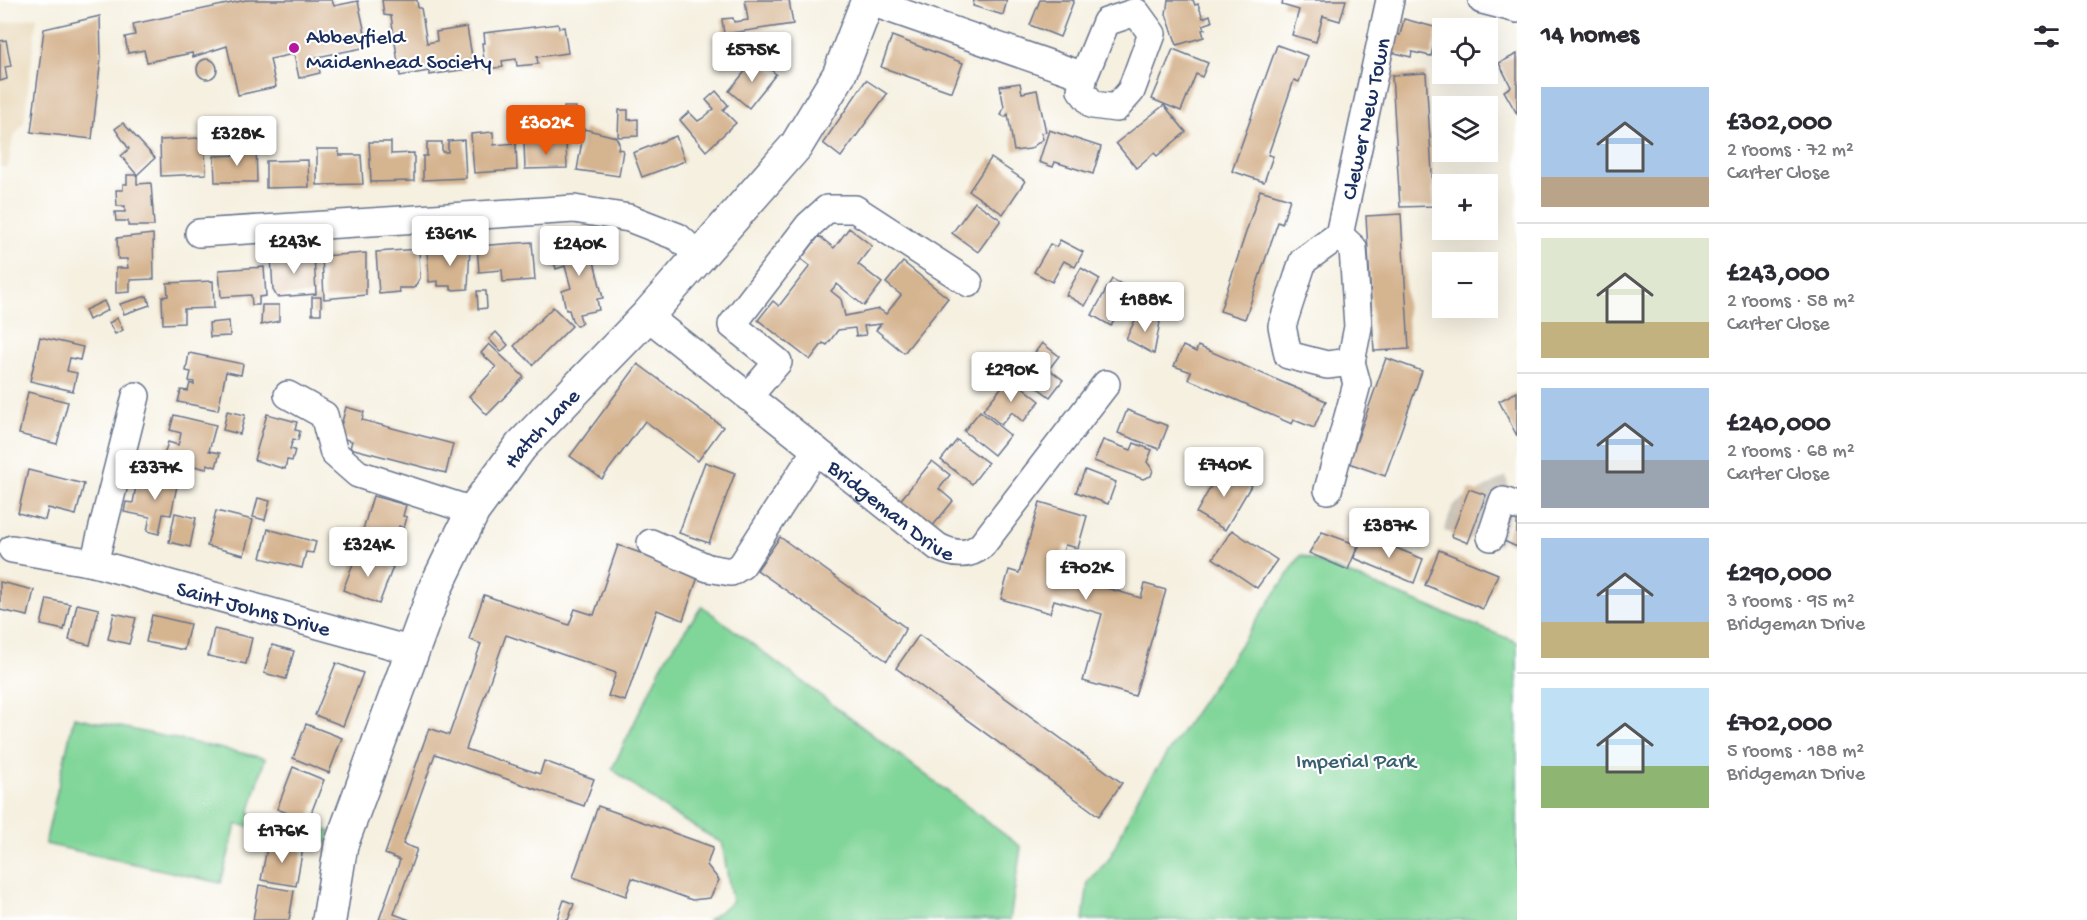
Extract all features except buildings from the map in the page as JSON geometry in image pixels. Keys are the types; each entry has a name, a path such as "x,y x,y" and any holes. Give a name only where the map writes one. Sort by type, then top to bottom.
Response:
{"street":[{"path":"868,0 1084,76"},
{"name":"Hatch Lane","path":"329,920 341,845 436,587 473,511 521,446 647,316 796,146 839,75 868,0"},
{"name":"Clewer New Town","path":"1339,235 1390,0"},
{"path":"1482,0 1517,9"},
{"path":"198,233 574,209 628,218 658,229 678,237 699,256"},
{"path":"748,397 778,362 732,325 809,225 827,209 855,209 969,283"},
{"path":"1328,490 1357,384 1351,362 1358,327 1353,248 1339,235 1304,261 1282,326 1288,355 1327,365 1351,362"},
{"name":"Bridgeman Drive","path":"647,316 938,547 949,552 972,553 982,545 1106,384"},
{"path":"288,395 324,415 334,453 358,474 473,511"},
{"path":"94,563 136,396"},
{"path":"651,543 708,568 731,572 742,565 816,450"},
{"path":"1491,537 1503,501 1517,506"},
{"name":"Saint Johns Drive","path":"12,549 94,563 413,651"}],"shaded area":[{"path":"37,17 24,122 13,138 8,167 0,167 0,24"},
{"path":"1506,476 1513,508 1499,546 1444,531 1453,505"}],"green space":[{"name":"Imperial Park","path":"1301,555 1517,642 1517,920 1083,920 1088,882 1109,859 1139,795"},
{"path":"702,606 1021,847 1010,920 708,920 732,902 722,843 671,813 612,769 665,659"},
{"path":"74,717 265,758 249,814 330,831 329,843 252,826 236,825 221,883 45,844"}],"place":[{"name":"Abbeyfield Maidenhead Society","path":"294,48"}]}
